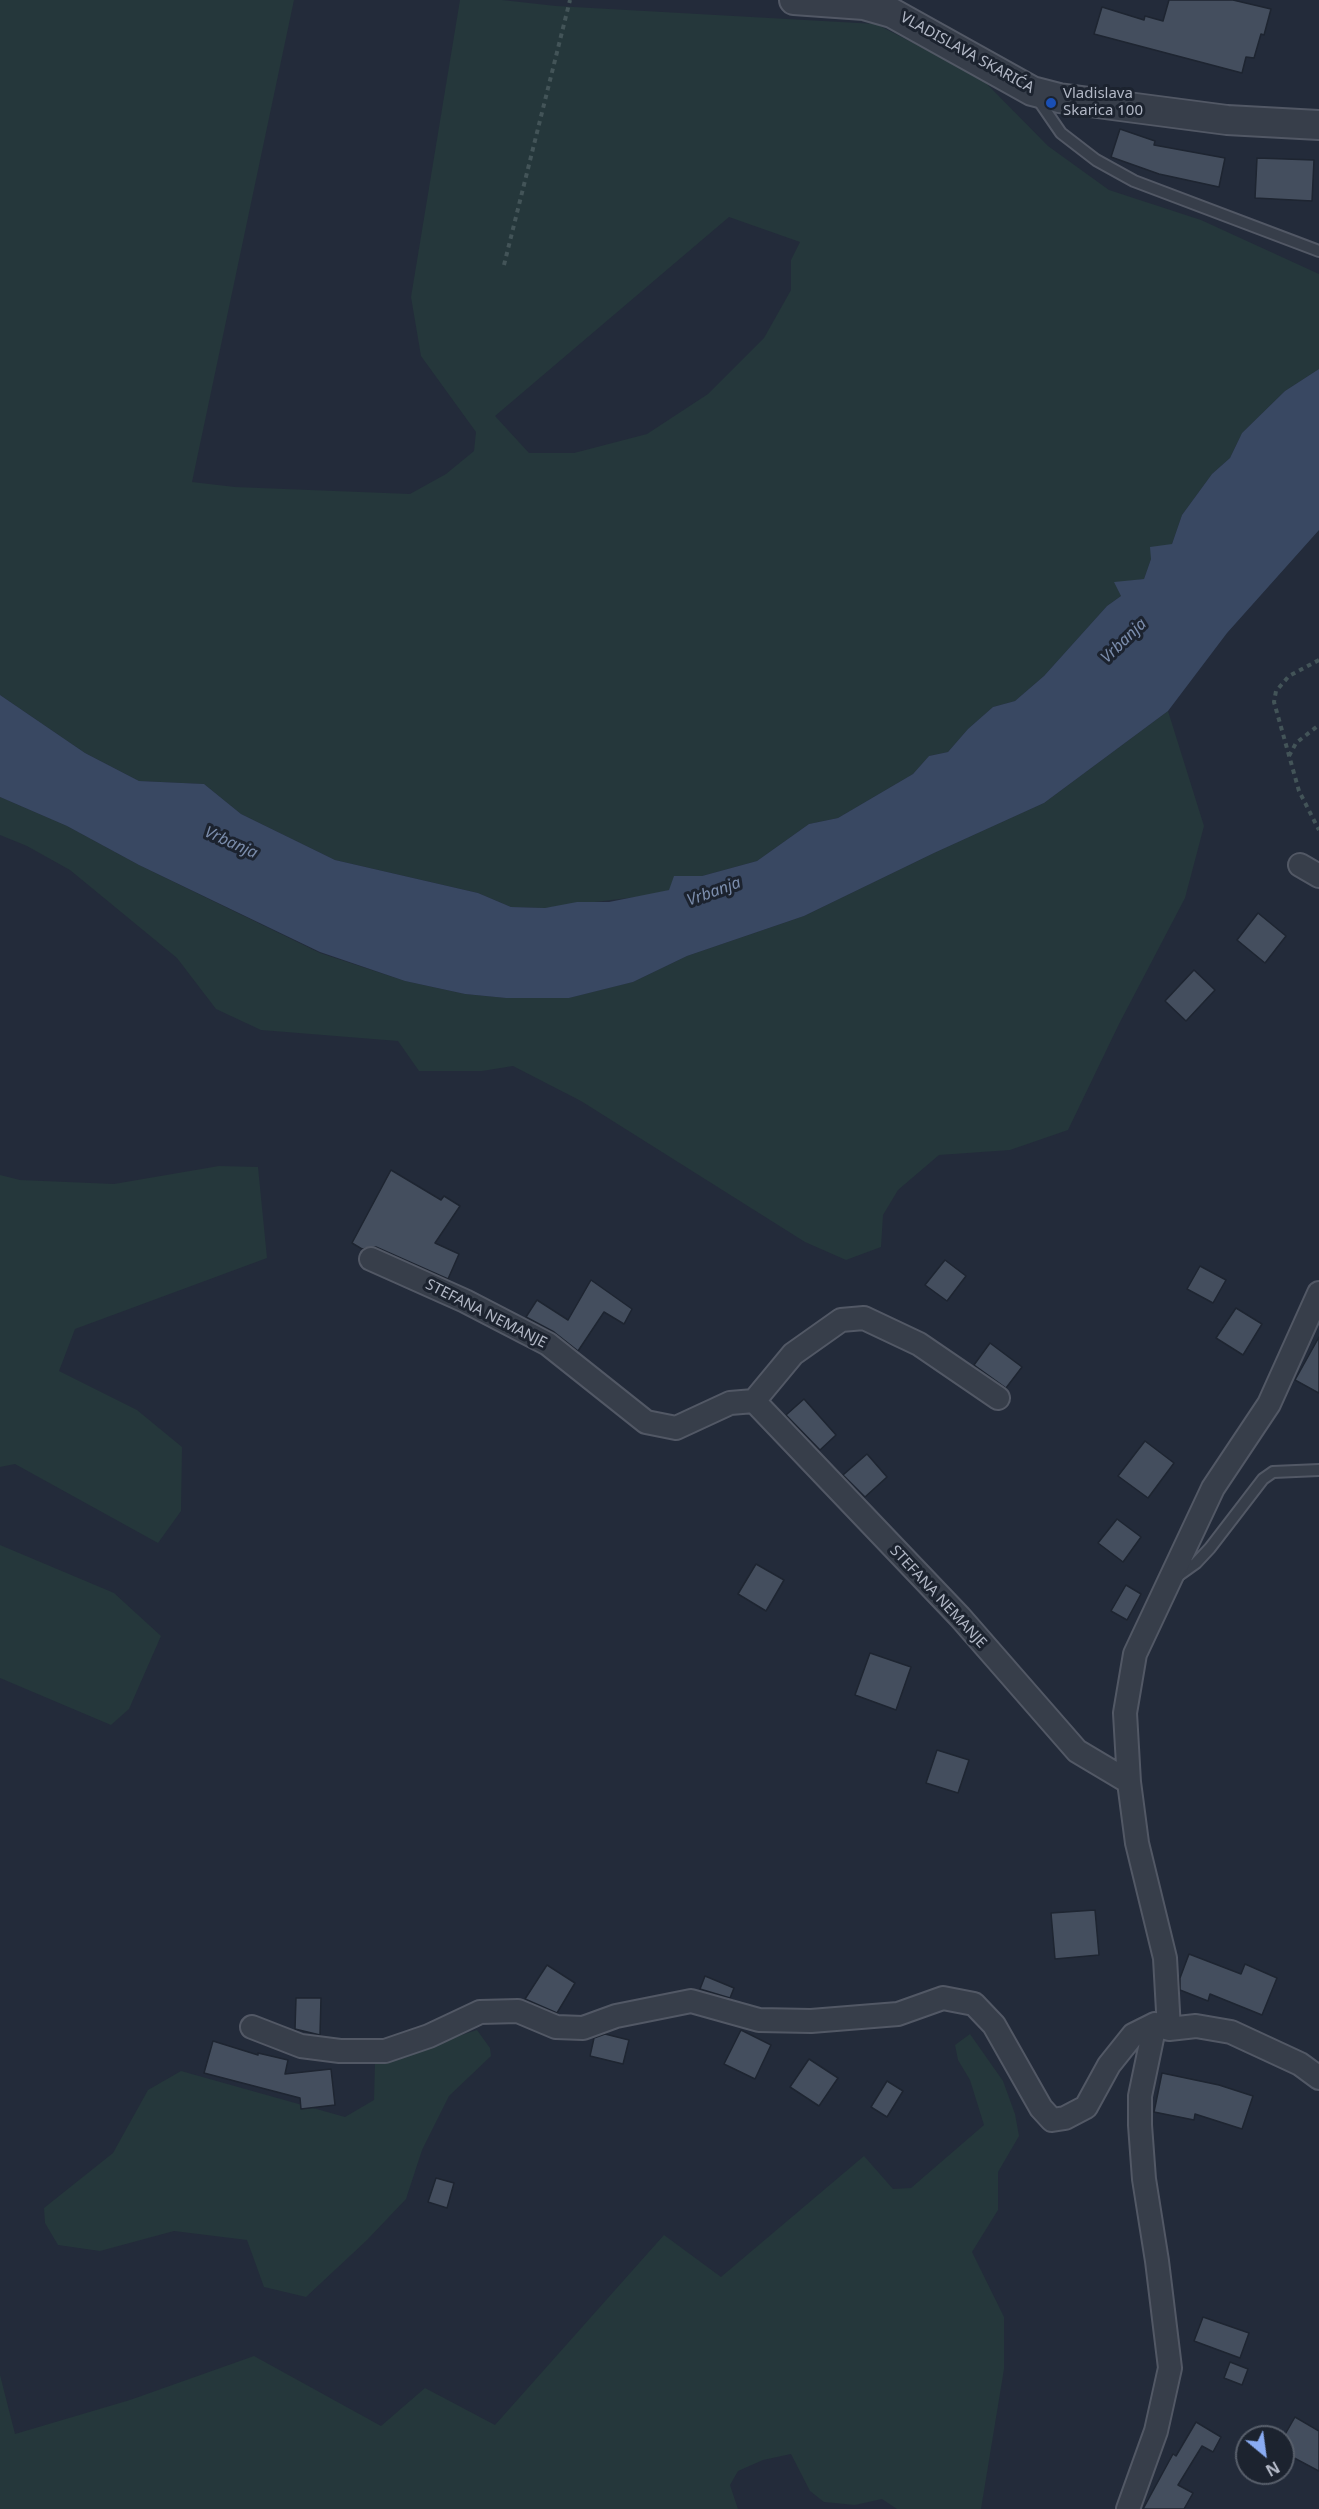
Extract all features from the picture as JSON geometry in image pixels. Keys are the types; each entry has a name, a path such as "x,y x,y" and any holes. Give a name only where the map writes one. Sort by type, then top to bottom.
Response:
{"street":[{"name":"VLADISLAVA SKARIĆA","path":"794,0 864,5 892,13 1032,91 1059,98 1216,119 1319,125"},
{"name":"STEFANA NEMANJE","path":"371,1259 465,1301 548,1344 646,1422 675,1428 730,1403 754,1401 960,1617 1077,1751 1129,1782"},
{"path":"1128,2509 1156,2431 1170,2368 1144,2179 1140,2125 1140,2096 1162,2026 1165,1958 1137,1843 1129,1782 1125,1713 1135,1654 1169,1580 1213,1488 1269,1404 1319,1293"},
{"path":"754,1401 793,1354 841,1320 864,1318 920,1344 998,1398"},
{"path":"252,2027 301,2046 340,2051 385,2051 429,2036 480,2012 518,2011 556,2027 583,2028 616,2016 691,2001 759,2020 811,2021 898,2014 943,1998 975,2004 994,2025 1041,2108 1052,2120 1065,2118 1086,2107 1109,2065 1133,2035 1162,2026 1196,2026 1231,2032 1300,2064 1319,2078"}],"lane":[{"path":"1032,91 1061,132 1105,165 1134,181 1319,250"},
{"path":"1169,1580 1182,1575 1196,1563 1263,1479 1273,1472 1319,1470"}],"path":[{"path":"504,265 570,0"},
{"path":"1319,660 1289,676 1276,692 1274,702 1299,791 1319,830"},
{"path":"1289,757 1296,743 1319,725"}],"shaded area":[{"path":"0,0 294,0 192,482 235,487 410,494 446,474 474,451 476,432 421,356 411,297 460,0 502,0 556,6 876,24 980,77 1048,146 1109,190 1201,220 1319,274 1319,369 1285,391 1242,433 1230,458 1212,474 1182,515 1172,544 1151,559 1144,579 1115,583 1121,596 1107,606 1044,676 1015,701 993,707 968,729 948,752 929,756 913,774 838,818 809,824 757,861 702,876 675,876 670,890 645,896 545,908 511,907 478,893 335,860 241,814 204,784 139,781 85,753 0,695","holes":["729,217 800,242 791,260 791,290 764,338 708,394 647,434 574,453 529,453 495,416"]},
{"path":"1168,711 1204,826 1185,898 1119,1024 1068,1130 1010,1150 939,1155 898,1190 883,1215 881,1247 846,1260 805,1242 581,1101 513,1066 482,1071 419,1071 398,1041 261,1030 216,1009 177,958 70,870 27,846 0,835 0,797 67,826 139,865 320,953 405,981 465,994 506,998 569,998 633,982 687,956 804,916 1044,803"},
{"path":"219,1166 258,1167 267,1258 75,1329 59,1371 137,1410 182,1447 181,1511 158,1543 15,1464 0,1467 0,1175 20,1180 114,1184"},
{"path":"0,1545 114,1593 161,1636 129,1709 111,1725 0,1678"},
{"path":"477,2030 490,2048 491,2056 449,2096 422,2150 406,2199 367,2240 306,2297 264,2287 247,2240 174,2231 100,2251 58,2245 45,2223 44,2208 113,2153 148,2090 181,2071 345,2117 374,2100 375,2063"},
{"path":"970,2034 1003,2081 1015,2114 1019,2136 998,2172 998,2210 972,2252 1004,2317 1004,2369 981,2509 897,2509 882,2499 855,2505 824,2502 810,2491 791,2454 763,2460 738,2471 730,2485 738,2509 0,2509 0,2375 15,2434 130,2400 254,2356 381,2426 425,2388 495,2425 664,2235 721,2277 864,2156 893,2189 911,2188 984,2125 970,2080 958,2060 955,2045"}],"water":[{"name":"Vrbanja","path":"1319,369 1319,530 1227,633 1168,711 1044,803 804,916 687,956 633,982 569,998 506,998 465,994 405,981 320,952 139,865 67,826 0,797 0,695 85,753 139,781 204,784 241,814 335,860 478,893 511,907 545,908 577,902 609,902 669,890 674,876 702,876 757,861 809,824 838,818 913,774 929,756 948,752 968,729 993,707 1015,701 1044,676 1107,606 1121,596 1114,582 1144,579 1151,559 1150,547 1172,544 1182,515 1212,474 1230,458 1242,433 1285,391"}],"building":[{"path":"1169,0 1233,0 1271,9 1264,35 1261,34 1254,58 1246,57 1242,73 1094,34 1102,7 1144,20 1145,16 1163,21"},
{"path":"1120,129 1155,141 1154,145 1225,158 1219,187 1159,174 1111,157"},
{"path":"1257,158 1314,160 1312,201 1255,198"},
{"path":"1258,913 1286,936 1265,963 1237,940"},
{"path":"1194,970 1215,990 1186,1021 1165,1001"},
{"path":"391,1170 441,1200 444,1196 460,1206 435,1243 459,1254 448,1279 376,1247 362,1249 352,1243"},
{"path":"945,1260 966,1276 947,1301 925,1285"},
{"path":"1200,1266 1226,1280 1213,1303 1187,1289"},
{"path":"591,1280 632,1309 624,1324 604,1312 578,1351 554,1332 526,1317 537,1300 568,1320"},
{"path":"1236,1308 1262,1324 1243,1355 1216,1338"},
{"path":"1319,1337 1319,1393 1295,1380"},
{"path":"990,1343 1022,1367 1006,1388 974,1365"},
{"path":"804,1399 836,1435 820,1450 786,1415"},
{"path":"1145,1441 1174,1463 1148,1498 1118,1476"},
{"path":"867,1454 887,1477 865,1497 843,1475"},
{"path":"1117,1519 1141,1537 1123,1562 1098,1543"},
{"path":"756,1564 784,1580 766,1611 738,1594"},
{"path":"1126,1585 1141,1594 1127,1620 1111,1611"},
{"path":"870,1653 911,1667 896,1710 855,1695"},
{"path":"937,1750 969,1760 958,1793 926,1783"},
{"path":"1095,1910 1099,1955 1055,1959 1051,1913"},
{"path":"1189,1954 1241,1974 1245,1964 1277,1978 1262,2015 1210,1994 1208,2001 1180,1990 1180,1978"},
{"path":"547,1965 575,1983 557,2013 525,1999"},
{"path":"705,1976 734,1988 730,1998 700,1989"},
{"path":"296,1998 321,1998 320,2035 295,2029"},
{"path":"741,2030 771,2045 755,2079 724,2064"},
{"path":"605,2034 629,2040 623,2064 590,2056 594,2038"},
{"path":"213,2041 258,2055 258,2053 288,2060 285,2074 331,2069 335,2105 301,2109 300,2098 204,2073"},
{"path":"809,2059 838,2078 819,2106 790,2087"},
{"path":"1162,2073 1219,2085 1253,2096 1242,2129 1195,2114 1194,2120 1154,2112"},
{"path":"887,2081 903,2091 887,2117 871,2107"},
{"path":"436,2178 454,2183 447,2208 428,2202"},
{"path":"1203,2317 1249,2333 1240,2358 1194,2341"},
{"path":"1230,2362 1248,2369 1242,2385 1224,2378"},
{"path":"1295,2417 1319,2431 1319,2471 1295,2458 1295,2425 1290,2425"},
{"path":"1196,2422 1221,2437 1213,2452 1202,2446 1178,2485 1193,2493 1184,2509 1143,2509 1173,2454 1176,2456"}],"place":[{"name":"Vladislava Skarica 100","path":"1051,103"}]}
